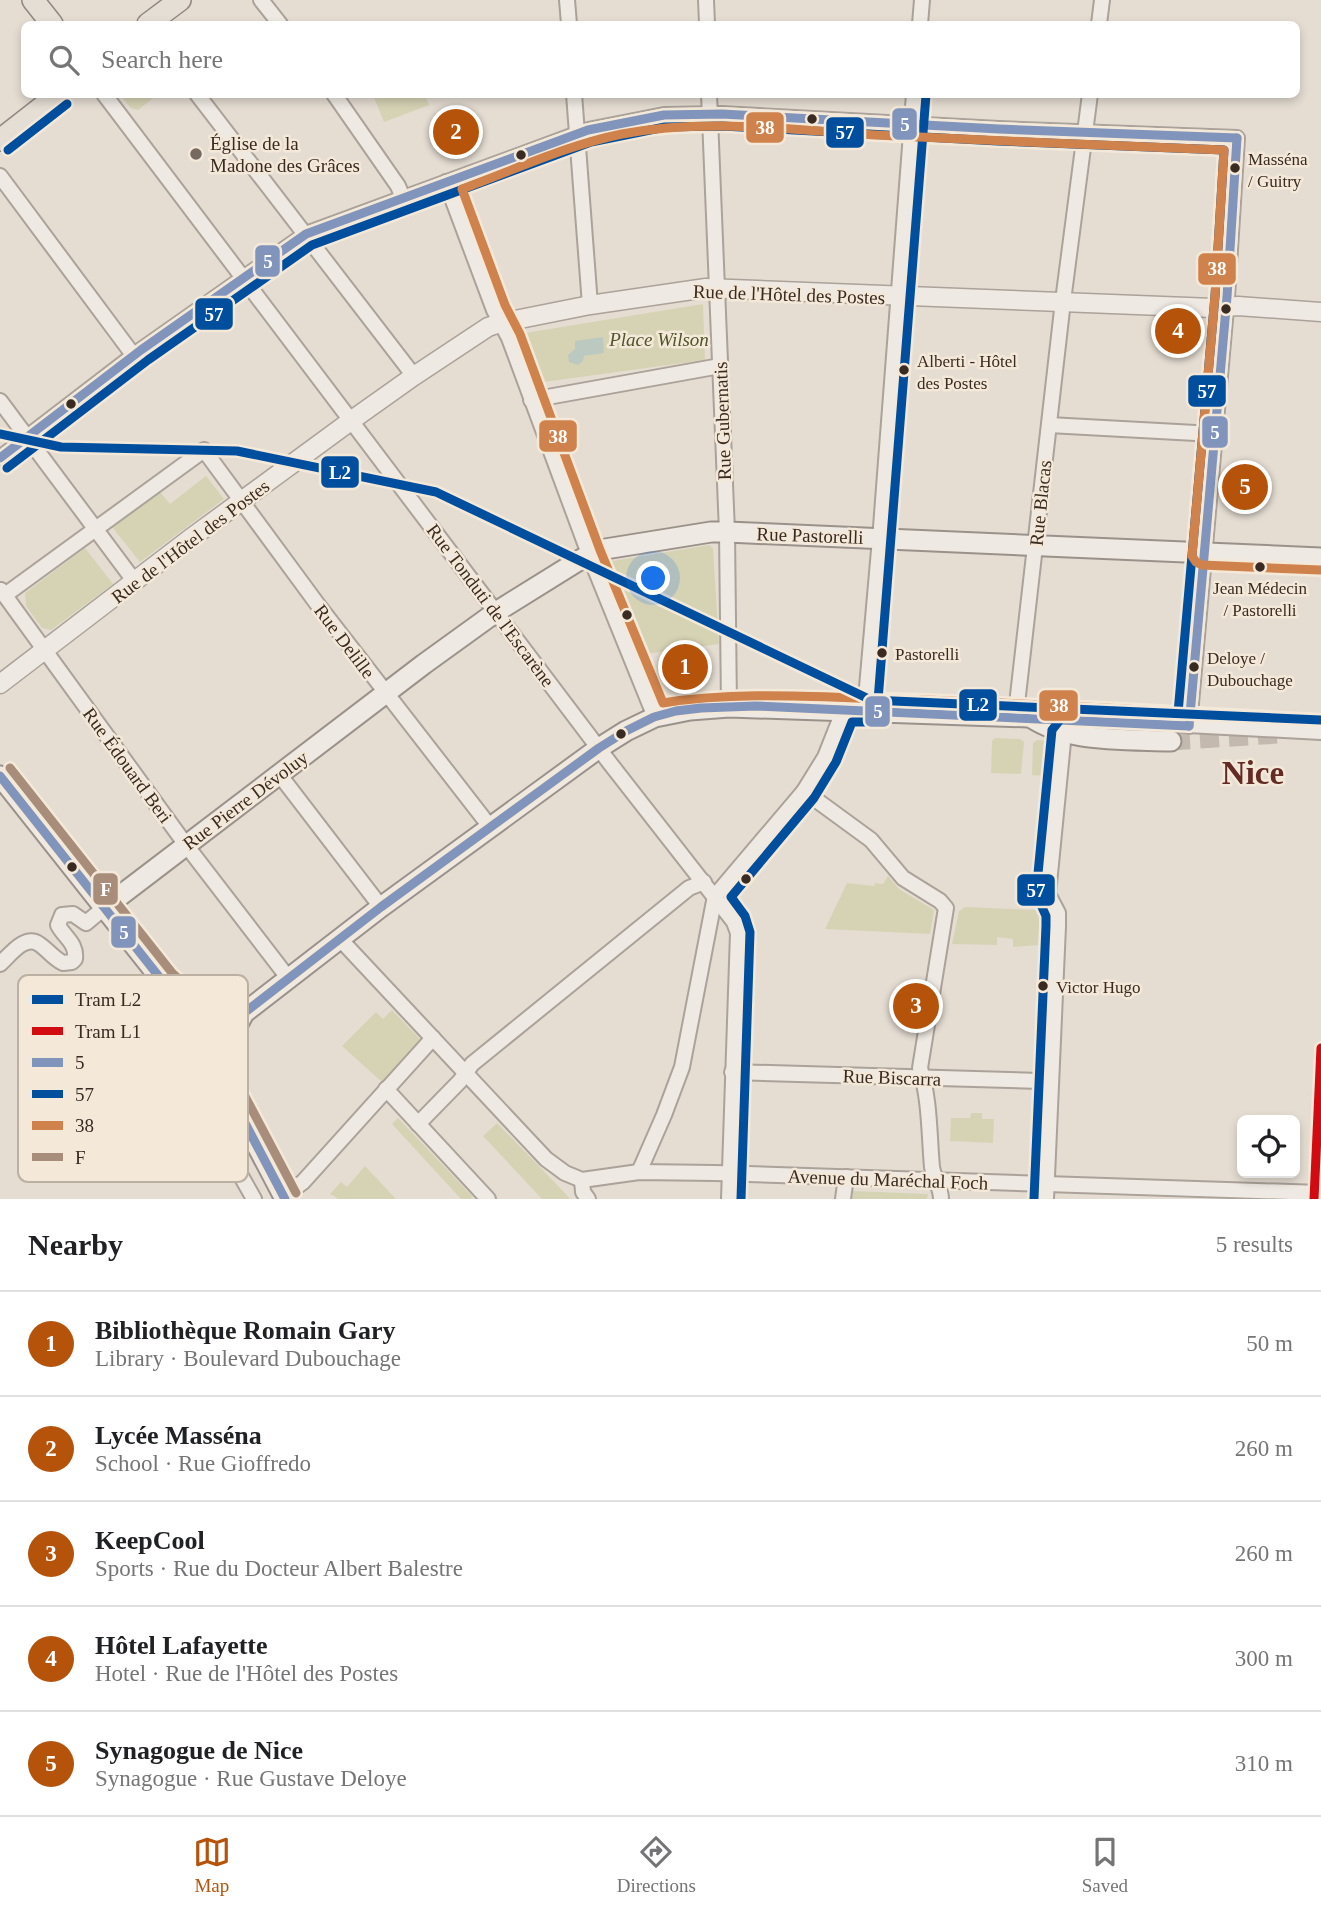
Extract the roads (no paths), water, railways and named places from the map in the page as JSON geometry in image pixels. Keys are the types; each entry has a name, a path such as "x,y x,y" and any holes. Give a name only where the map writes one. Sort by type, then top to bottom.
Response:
{"main road":[{"path":"33,0 50,21"},
{"path":"152,21 180,0"},
{"path":"0,141 54,98"},
{"name":"Rue Pastorelli","path":"387,694 496,612 589,554 599,550 711,532 1321,558"},
{"name":"Rue Pierre Dévoluy","path":"104,908 387,694"},
{"path":"248,1010 381,907 599,748 654,717 729,706 865,710 1023,710 1071,725 1092,737 1171,741"},
{"path":"0,776 158,975"},
{"path":"248,1129 284,1198"}],"street":[{"path":"261,0 278,21"},
{"path":"567,0 569,21"},
{"path":"706,0 707,21"},
{"path":"920,21 922,0"},
{"path":"1099,21 1102,0"},
{"name":"Rue Tonduti de l'Escarène","path":"107,98 734,922 738,933 733,1072"},
{"path":"200,98 414,376"},
{"path":"337,98 398,186 402,198"},
{"path":"574,98 590,305"},
{"name":"Rue Gubernatis","path":"709,98 727,532 729,706"},
{"path":"865,710 914,98"},
{"name":"Rue Blacas","path":"1023,710 1035,545 1089,98"},
{"path":"0,458 134,355 306,234 578,133 618,122 664,115 710,115 1237,138 1227,307 1189,726"},
{"path":"0,176 134,355"},
{"path":"446,182 500,323 509,338 589,554 654,717"},
{"name":"Rue de l'Hôtel des Postes","path":"0,684 352,420 488,327 500,323 590,305 706,288 1321,312"},
{"path":"531,400 720,366"},
{"path":"0,401 135,582"},
{"path":"1049,425 1214,434"},
{"name":"Rue Delille","path":"95,528 204,450 241,503 491,828"},
{"path":"2,592 95,528"},
{"name":"Rue Édouard Beri","path":"2,592 186,845 289,979"},
{"path":"639,1172 682,1067 715,896 804,791 825,757 844,709"},
{"path":"1046,1199 1058,920 1058,913 1048,894 1071,725 1189,726 1321,732"},
{"path":"279,774 381,907"},
{"path":"804,791 871,840 903,878 944,905 946,912 920,1068 933,1170 941,1191 941,1199"},
{"path":"418,1124 472,1064 689,888 704,882"},
{"path":"0,964 21,944 31,942 40,944 56,960 63,963 72,962 76,952 58,925 62,915 74,914 86,923 104,908"},
{"path":"340,939 546,1159 565,1173 582,1180 583,1192 588,1199"},
{"path":"284,1198 303,1182 433,1038"},
{"path":"729,1199 733,1072"},
{"name":"Rue Biscarra","path":"733,1072 1040,1081 1051,1079"},
{"path":"386,1089 488,1199"},
{"name":"Avenue du Maréchal Foch","path":"582,1180 639,1172 1321,1193"},
{"path":"843,1199 846,1177"},
{"path":"244,1182 254,1199"}],"tunnel":[{"path":"1171,741 1278,734"}],"tram line":[{"name":"L2","path":"0,434 61,447 237,451 436,492 871,700 1321,720"},
{"name":"L1","path":"1314,1199 1321,1048"}],"place":[{"name":"Lycée Masséna","path":"456,132"},
{"name":"Église de la Madone des Grâces","path":"196,154"},
{"name":"Masséna / Guitry","path":"1235,168"},
{"name":"Hôtel Lafayette","path":"1178,331"},
{"name":"Alberti - Hôtel des Postes","path":"904,370"},
{"name":"Synagogue de Nice","path":"1245,487"},
{"name":"Jean Médecin / Pastorelli","path":"1260,567"},
{"name":"Pastorelli","path":"882,653"},
{"name":"Bibliothèque Romain Gary","path":"685,667"},
{"name":"Deloye / Dubouchage","path":"1194,667"},
{"name":"Victor Hugo","path":"1043,986"},
{"name":"KeepCool","path":"916,1006"}],"district":[{"name":"Nice","path":"1253,772"}],"park label":[{"name":"Place Wilson","path":"659,339"}]}
